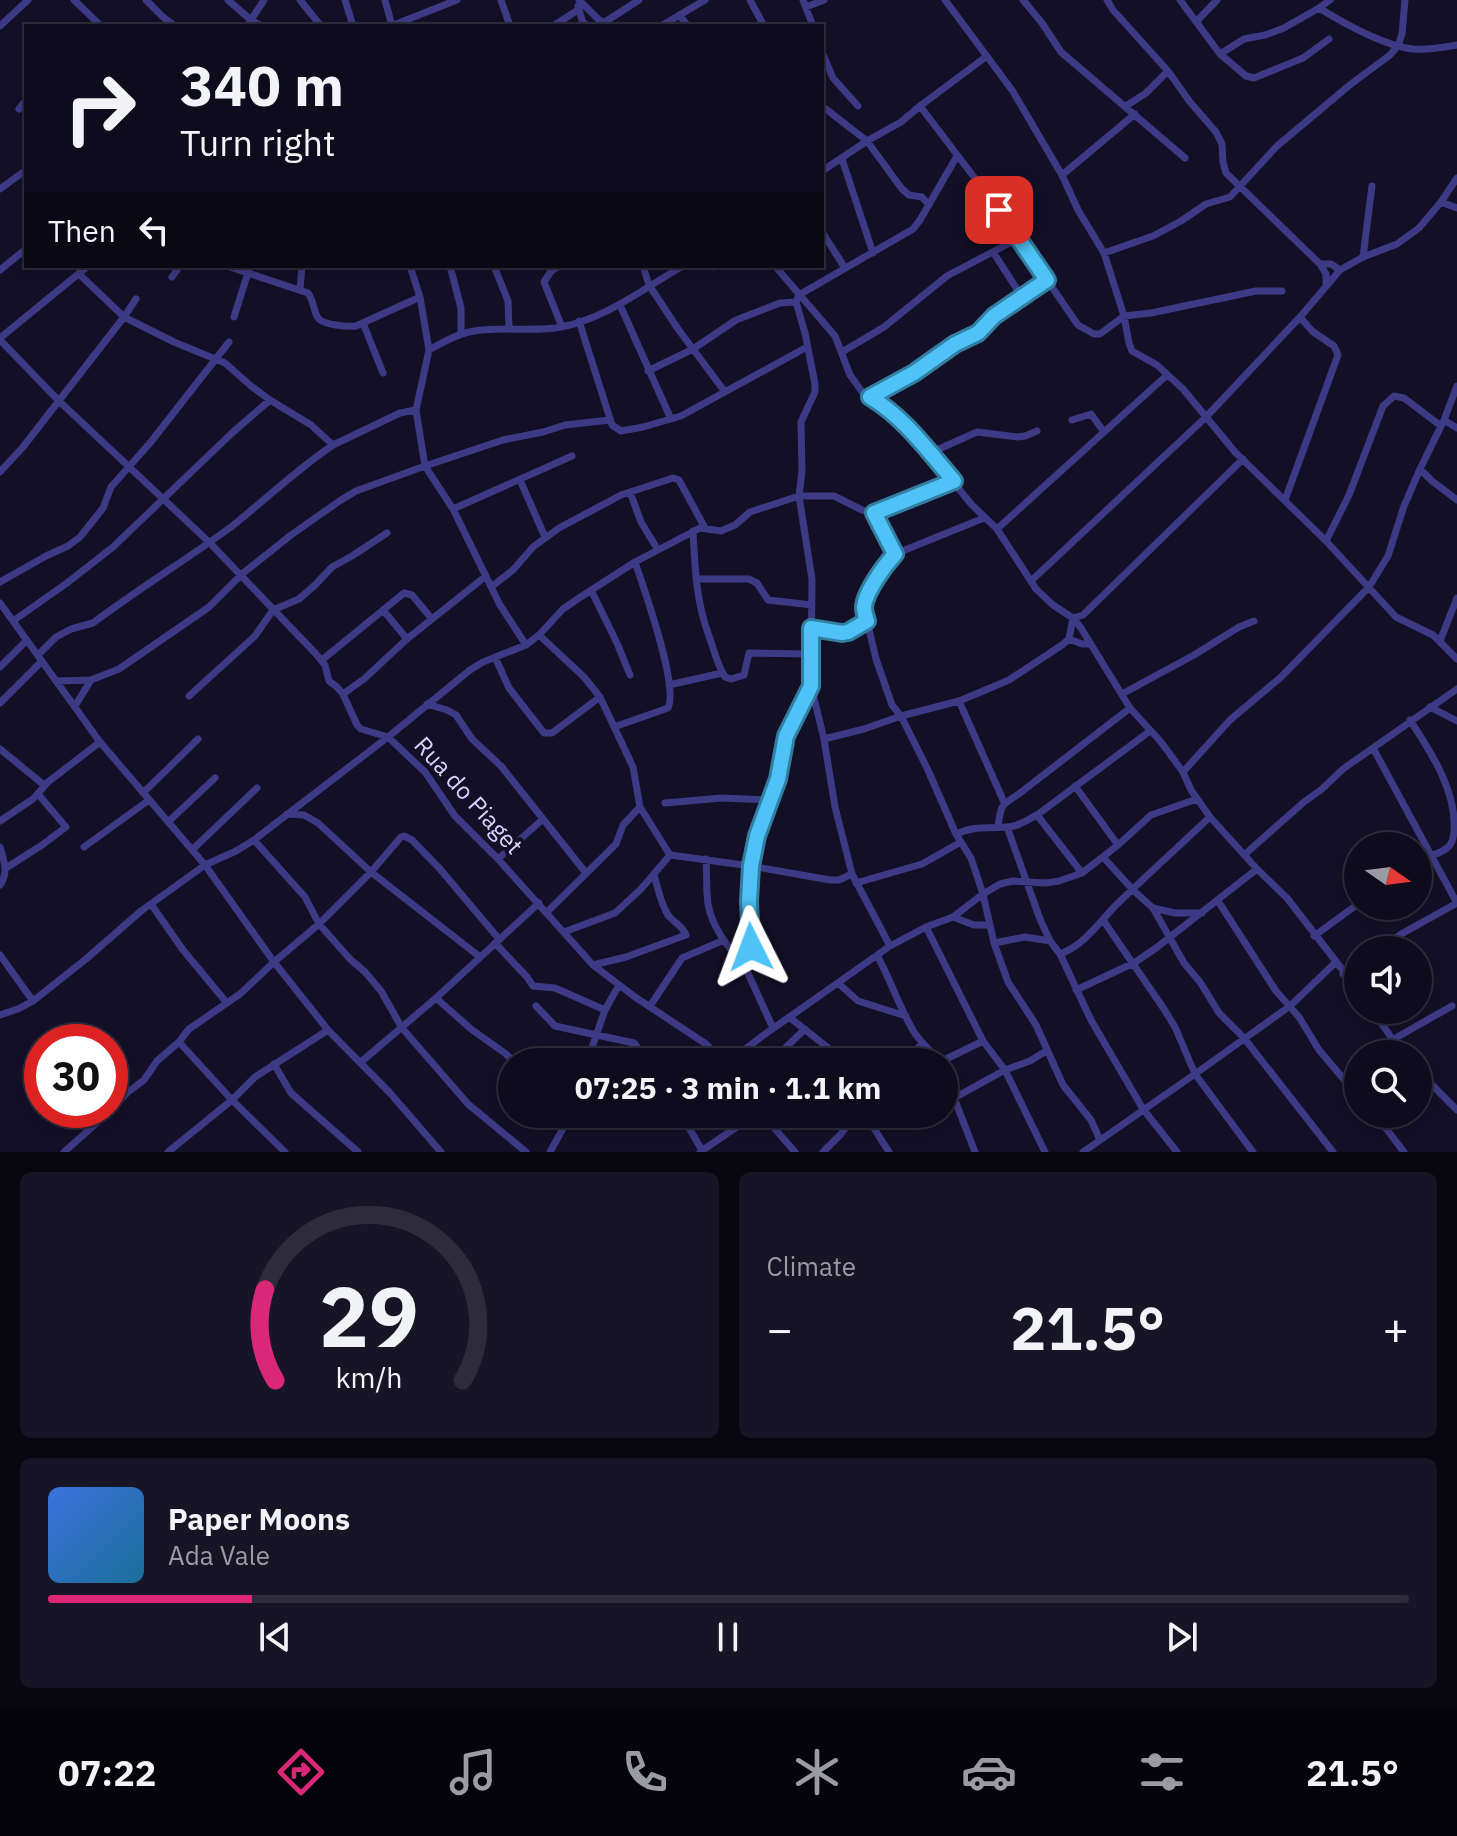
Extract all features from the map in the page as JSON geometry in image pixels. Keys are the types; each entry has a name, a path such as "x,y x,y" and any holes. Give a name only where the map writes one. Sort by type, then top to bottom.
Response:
{"street":[{"path":"0,26 28,0"},
{"path":"74,0 96,24"},
{"path":"146,0 172,24"},
{"path":"228,0 249,23 264,0"},
{"path":"300,0 319,24"},
{"path":"345,0 352,24"},
{"path":"385,0 391,24"},
{"path":"397,24 457,0"},
{"path":"501,0 509,24"},
{"path":"578,0 605,22 639,0"},
{"path":"578,0 578,10 585,24"},
{"path":"664,24 691,3 705,0"},
{"path":"750,0 763,24"},
{"path":"812,24 804,4 824,0"},
{"path":"945,0 1012,90 1104,253 1132,351 1149,360 1183,389 1243,459 1326,541 1396,617 1425,630 1457,659"},
{"path":"1023,0 1061,52 1185,158"},
{"path":"1107,0 1216,132 1222,144 1226,173 1320,264 1326,274 1326,286"},
{"path":"1180,0 1220,54 1246,76 1254,78 1303,58 1329,39"},
{"path":"1196,22 1217,0"},
{"path":"1220,54 1244,39 1284,28 1330,0"},
{"path":"1104,253 1164,230 1206,204 1230,197 1277,146 1398,46 1404,24 1405,0"},
{"path":"1319,8 1343,23 1398,46 1428,49 1457,45"},
{"path":"556,24 578,10"},
{"path":"679,15 686,24"},
{"path":"824,170 894,127 987,56"},
{"path":"824,57 833,78 858,106"},
{"path":"1126,106 1146,93 1168,71"},
{"path":"19,109 24,103"},
{"path":"920,106 1019,238 1078,325 1094,334 1103,333 1124,316 1256,291 1282,291"},
{"path":"824,108 867,141 902,189 909,195 922,197 929,205"},
{"path":"1062,175 1135,114"},
{"path":"648,371 693,349 736,320 798,298 913,229 957,156"},
{"path":"842,159 873,253"},
{"path":"0,189 24,171"},
{"path":"1031,581 1206,417 1340,270 1397,244 1419,228 1457,178"},
{"path":"1363,257 1372,186"},
{"path":"1441,202 1457,208"},
{"path":"824,235 845,268"},
{"path":"842,352 884,327 947,276 1019,238"},
{"path":"0,270 24,251"},
{"path":"993,252 1022,297"},
{"path":"0,255 7,264"},
{"path":"1320,264 1331,264 1340,270"},
{"path":"0,339 86,268"},
{"path":"172,277 179,268"},
{"path":"300,289 302,268"},
{"path":"411,268 420,297 429,350 416,410 425,466 453,509 500,605 526,645"},
{"path":"451,268 461,308 461,334"},
{"path":"495,268 508,301 509,328"},
{"path":"556,268 544,282 562,327"},
{"path":"644,268 649,285 725,392"},
{"path":"429,350 471,331 562,327 620,305 679,268"},
{"path":"776,268 798,298 835,336 850,375 863,393 897,417 997,529 1031,581 1053,605 1073,618 1130,708 1161,742 1210,817 1287,898 1343,974"},
{"path":"234,317 249,270 308,293 321,321 351,327 420,297"},
{"path":"79,274 124,317 225,363 270,400 311,425 333,445"},
{"path":"870,397 978,333 994,316 1047,280"},
{"path":"798,298 815,392 801,422 799,496 812,579 811,686 852,874 890,946"},
{"path":"0,472 23,447 136,299"},
{"path":"620,305 671,419"},
{"path":"1285,500 1338,355 1334,346 1312,331 1300,317"},
{"path":"579,321 610,420 621,431 671,419 807,347"},
{"path":"363,323 383,373"},
{"name":"Rua do Piaget","path":"0,339 59,401 242,574 322,660 329,681 343,694 357,725 388,737 425,772 455,816 539,903 593,965 711,1048"},
{"path":"0,582 71,545 103,508 111,487 157,435 229,342"},
{"path":"997,529 1167,375"},
{"path":"1183,772 1230,720 1281,677 1369,587 1388,556 1397,525 1457,386"},
{"path":"1326,541 1349,495 1383,406 1389,399 1394,396 1404,398 1443,423 1457,428"},
{"path":"13,621 109,550 270,400"},
{"path":"0,703 56,637 93,623 209,542 264,501 307,462 333,445 392,417 416,410"},
{"path":"1072,420 1091,414 1104,432"},
{"path":"56,681 91,680 119,669 209,607 242,574 291,535 356,491 503,440 565,425 610,420"},
{"path":"930,453 977,432 1018,437 1037,431"},
{"path":"453,509 572,456"},
{"path":"1073,618 1083,615 1243,459"},
{"path":"1420,469 1457,500"},
{"path":"491,587 513,570 533,547 559,528 612,499 676,478 705,528"},
{"path":"520,480 545,537"},
{"path":"0,1015 33,1001 151,904 205,865 254,840 470,670 526,645 563,609 635,562 693,531 705,528 721,531 735,525 750,512 799,496 834,496 874,513 954,481"},
{"path":"630,492 641,522 658,550"},
{"path":"874,513 895,554"},
{"path":"984,518 895,554 882,567 864,606 876,659 892,705 901,716 956,834 971,858 1008,982 1032,1018 1063,1085 1091,1120 1104,1152"},
{"path":"539,523 559,528"},
{"path":"693,531 701,613 722,673 731,679 744,675 747,654 751,652 810,654"},
{"path":"189,696 255,636 273,610 299,599 332,567 387,533"},
{"path":"614,727 668,708 670,704 659,640 635,562"},
{"path":"343,694 486,576"},
{"path":"696,579 749,579 757,583 768,600 812,605"},
{"path":"591,590 630,675"},
{"path":"322,660 404,593 412,595 432,619"},
{"path":"1440,641 1457,598"},
{"path":"0,603 100,742 205,865 274,962 328,1030 390,1093 441,1152"},
{"path":"383,610 407,639"},
{"path":"1081,628 1083,615"},
{"path":"824,739 959,701 1009,680 1069,639 1073,618"},
{"path":"811,628 842,633 867,621"},
{"path":"1122,694 1254,621"},
{"path":"539,635 584,677 600,697 633,767 640,807 670,855"},
{"path":"1069,639 1091,644"},
{"path":"0,667 27,640"},
{"path":"495,657 509,688 544,733 552,733 600,697"},
{"path":"669,685 722,673"},
{"path":"75,706 91,680"},
{"path":"746,969 751,947 751,866 757,836 778,779 786,736 811,686"},
{"path":"1244,855 1343,769 1457,689"},
{"path":"959,701 1004,802"},
{"path":"427,704 456,715 472,739 501,766 586,873"},
{"path":"1430,707 1457,721"},
{"path":"998,827 1004,802 1130,708"},
{"path":"1410,720 1440,770 1455,807 1452,843 1440,853 1432,855"},
{"path":"956,834 971,828 1019,825 1150,731"},
{"path":"84,847 146,796 198,739"},
{"path":"0,821 100,742"},
{"path":"1373,748 1419,832"},
{"path":"0,750 44,785"},
{"path":"168,822 215,778"},
{"path":"1075,786 1118,845"},
{"path":"192,850 257,788"},
{"path":"6,868 66,827 38,794"},
{"path":"665,803 727,798 770,800"},
{"path":"746,1048 890,946 953,917 983,894 1006,882 1046,883 1082,873 1151,815 1197,799"},
{"path":"547,912 616,844 623,825 640,807"},
{"path":"287,814 304,815 318,823 371,872 480,957"},
{"path":"1037,815 1082,873"},
{"path":"1060,954 1082,942 1210,817"},
{"path":"498,859 543,819"},
{"path":"1007,827 1050,941 1060,954 1076,990 1143,1109 1177,1152"},
{"path":"64,1152 144,1080 157,1061 194,1024 240,994 319,924 401,837 407,837 440,869 533,986 555,988 605,1010"},
{"path":"254,840 305,897 319,924 381,991 402,1028 468,1104 526,1152"},
{"path":"856,883 922,864 961,842"},
{"path":"0,847 6,868 0,885"},
{"path":"670,855 830,880 852,874"},
{"path":"564,932 615,913 631,900 670,855"},
{"path":"1103,857 1153,908 1184,963 1219,1013 1244,1038 1333,1152"},
{"path":"1399,936 1457,903 1432,857"},
{"path":"706,859 712,919 746,969 773,1028"},
{"path":"1076,990 1134,963 1257,869"},
{"path":"593,965 626,957 686,935 665,909 654,875"},
{"path":"1218,901 1276,991 1344,1079"},
{"path":"361,1062 539,903"},
{"path":"151,904 183,950 227,1003"},
{"path":"1153,908 1175,913 1202,913"},
{"path":"1314,936 1344,914"},
{"path":"953,917 974,925 990,925"},
{"path":"1103,920 1175,1027 1195,1074 1253,1152"},
{"path":"926,927 983,1041 1005,1070 1045,1152"},
{"path":"994,943 1025,937 1050,941"},
{"path":"650,1006 682,958 724,940"},
{"path":"0,955 33,1001"},
{"path":"878,957 906,1016 927,1048"},
{"path":"1083,1152 1290,1006 1335,963"},
{"path":"838,983 858,1001 906,1016"},
{"path":"592,1048 605,1010 619,985"},
{"path":"436,998 498,1049"},
{"path":"536,1006 555,1026 596,1034 637,1045 637,1048"},
{"path":"1381,1024 1392,1040 1452,1006"},
{"path":"789,1017 829,1048"},
{"path":"785,1048 805,1029"},
{"path":"168,1152 232,1100 255,1077 328,1030"},
{"path":"958,1053 983,1041"},
{"path":"179,1042 285,1152"},
{"path":"918,1048 923,1044"},
{"path":"958,1096 1046,1051"},
{"path":"274,1064 291,1093 358,1152"},
{"path":"1432,1085 1457,1110"},
{"path":"958,1108 975,1152"},
{"path":"550,1152 562,1128"},
{"path":"688,1128 701,1152 736,1128"},
{"path":"774,1128 795,1152"},
{"path":"823,1152 846,1128"},
{"path":"874,1128 889,1152"},
{"path":"1386,1128 1404,1152"}],"route":[{"path":"751,947 751,866 757,836 778,779 783,744 811,686 811,628 842,633 867,621 866,599 882,567 895,554 874,513 954,481 913,433 870,397 978,333 994,316 1047,280 999,210"}]}
